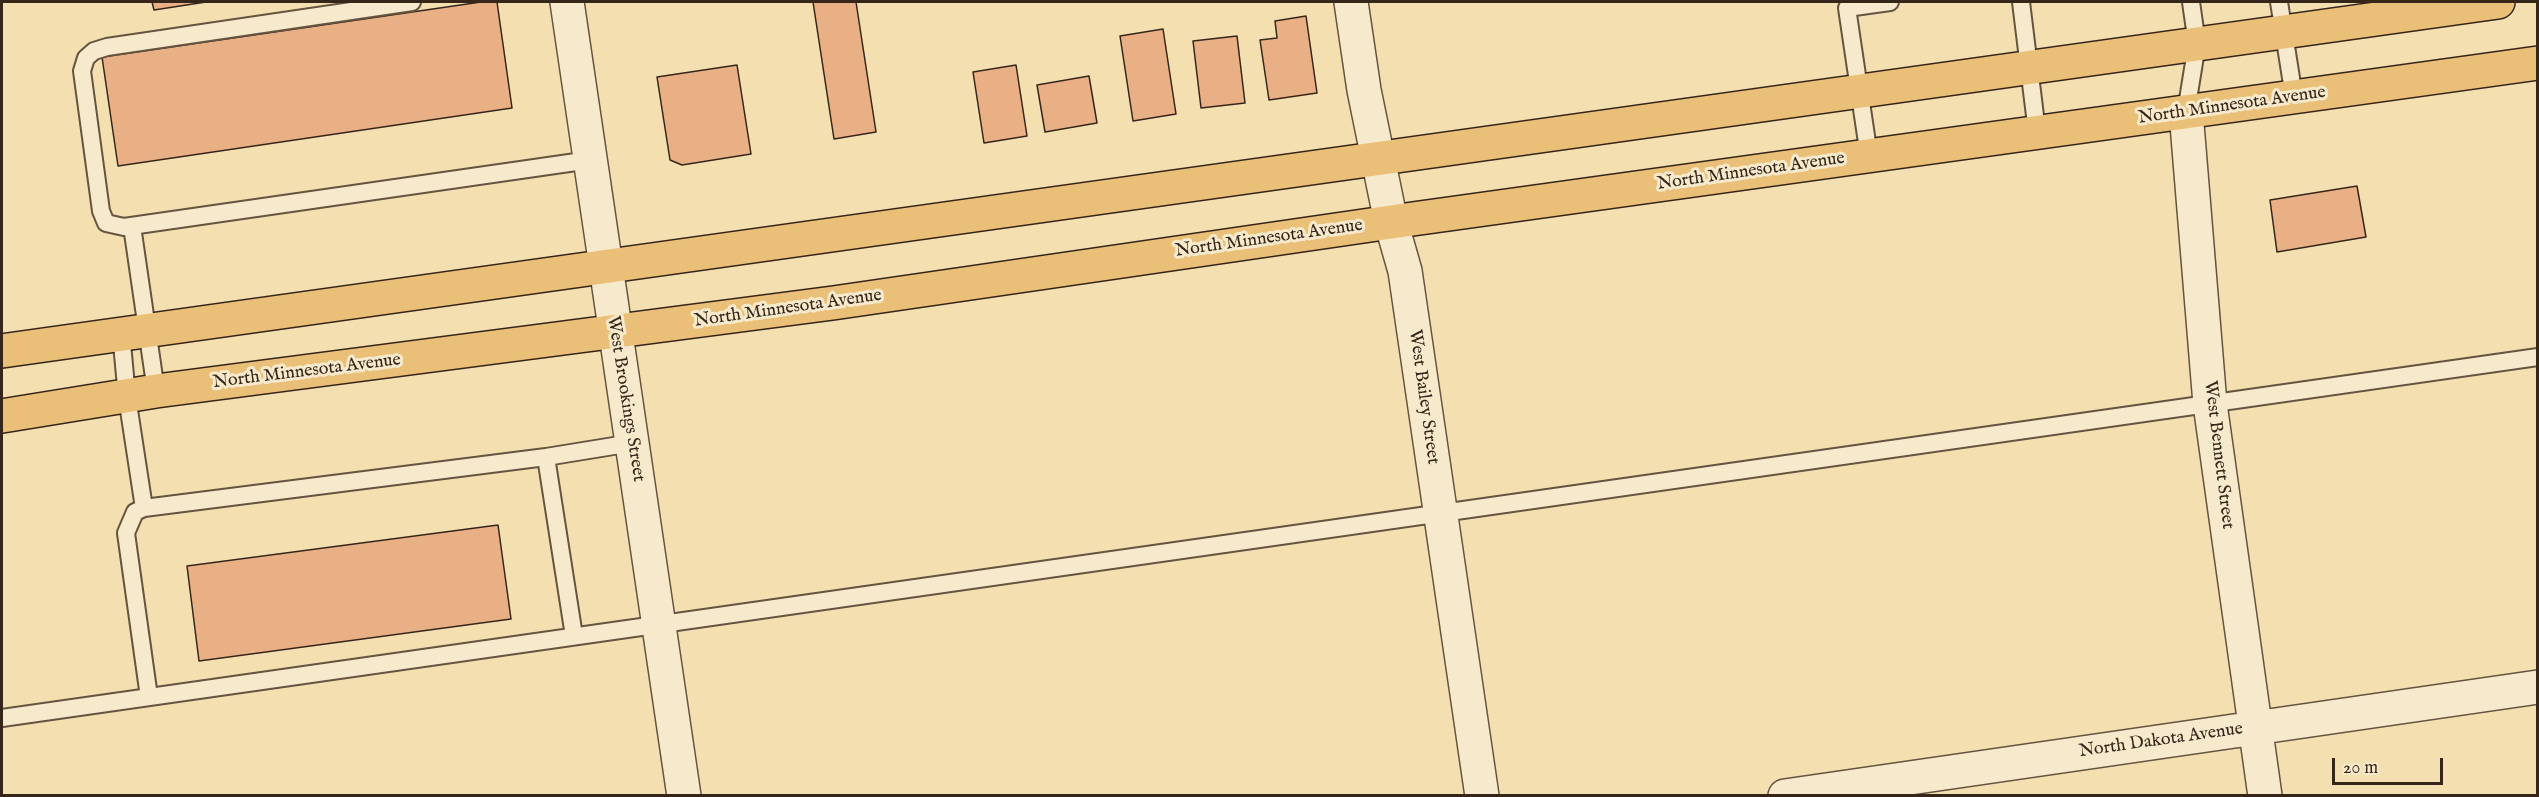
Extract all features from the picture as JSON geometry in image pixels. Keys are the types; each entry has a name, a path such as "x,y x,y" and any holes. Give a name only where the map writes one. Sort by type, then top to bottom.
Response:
{"main road":[{"path":"2,351 2197,44 2282,16 2498,2"},
{"name":"North Minnesota Avenue","path":"2,416 142,394 614,333 1391,222 2538,63"}],"street":[{"name":"West Brookings Street","path":"567,2 614,333 684,795"},
{"name":"West Bailey Street","path":"1351,2 1378,159 1391,222 1405,271 1482,795"},
{"name":"West Bennett Street","path":"2186,112 2210,404 2265,795"},
{"name":"North Dakota Avenue","path":"1785,795 2538,687"}],"lane":[{"path":"412,2 107,47 94,51 86,58 82,71 101,211 106,223 112,226 132,226 590,160"},
{"path":"1869,156 1846,8 1890,2"},
{"path":"2021,2 2037,132"},
{"path":"2186,112 2197,44 2191,2"},
{"path":"2282,16 2294,97"},
{"path":"132,226 134,332 142,394 144,508"},
{"path":"134,332 142,394"},
{"path":"2,718 2538,357"},
{"path":"148,697 126,533 135,512 144,508 546,457 632,443"},
{"path":"546,457 574,636"}],"building":[{"path":"152,2 206,2 154,10"},
{"path":"481,2 497,2 512,108 118,166 102,57"},
{"path":"813,2 856,2 876,132 834,139"},
{"path":"1306,16 1317,93 1269,100 1260,40 1277,38 1275,21"},
{"path":"1163,29 1176,114 1133,121 1120,36"},
{"path":"1237,36 1245,103 1201,108 1193,41"},
{"path":"737,65 751,154 682,165 670,160 657,77"},
{"path":"1016,65 1027,136 984,143 973,72"},
{"path":"1089,76 1097,123 1045,132 1037,85"},
{"path":"2357,186 2366,237 2277,252 2270,200"},
{"path":"498,525 511,619 199,661 187,566"}]}
